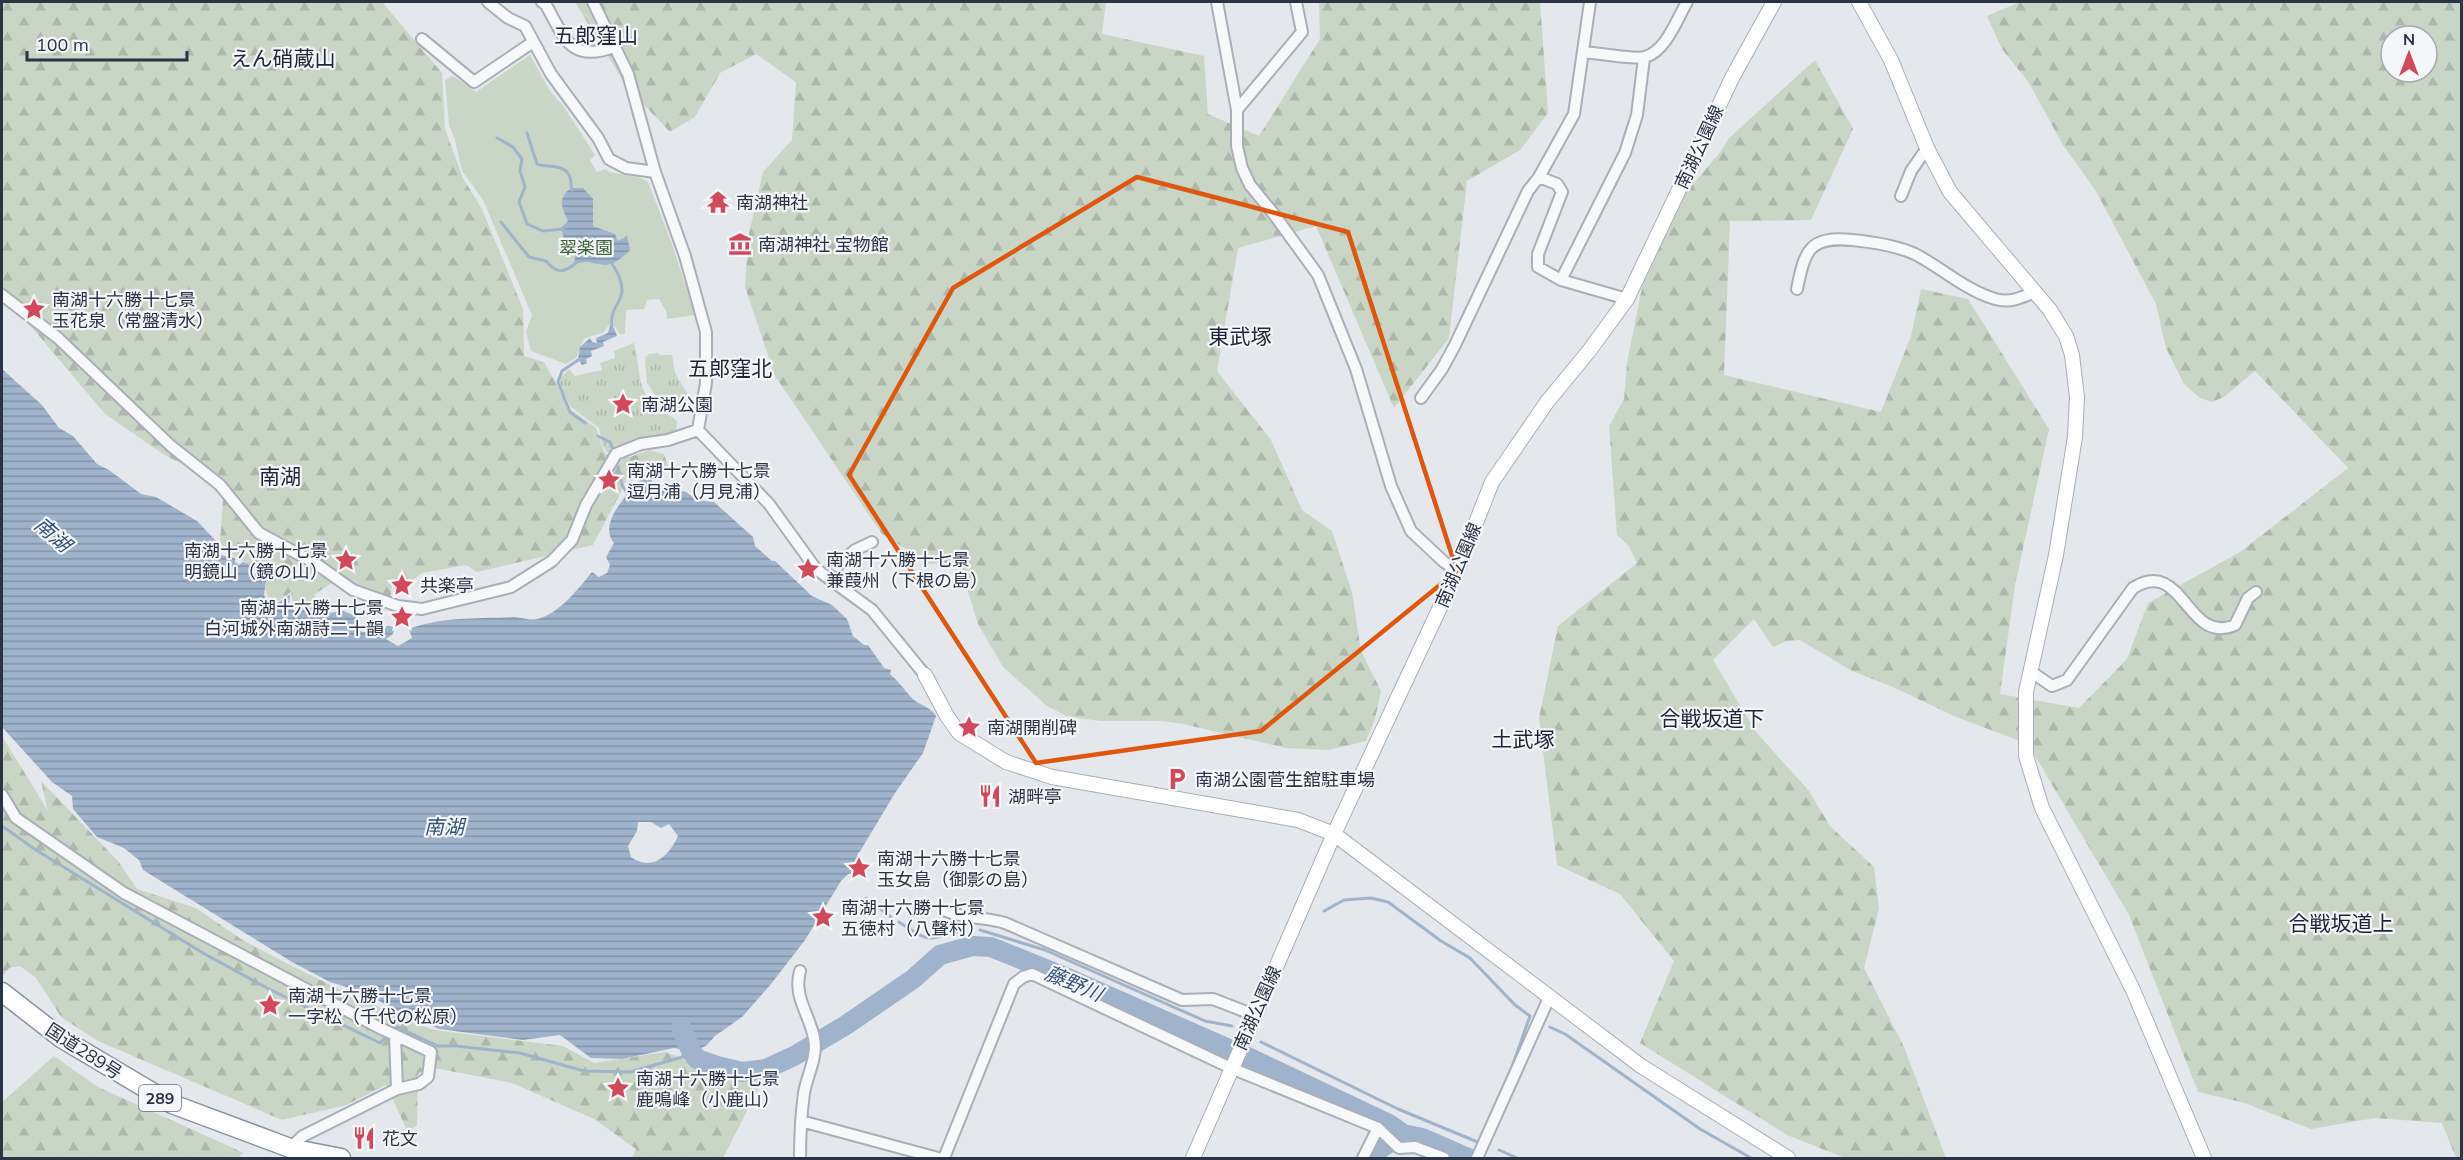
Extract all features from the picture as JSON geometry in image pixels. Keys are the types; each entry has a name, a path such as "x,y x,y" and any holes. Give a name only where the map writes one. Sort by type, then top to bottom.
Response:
{"highway":[{"name":"国道289号","path":"2,992 60,1038 172,1104 284,1153 341,1158"}],"street":[{"path":"542,2 573,48 585,53 599,53 616,46"},
{"path":"593,2 628,74 655,172 685,255 706,332 706,383 698,430"},
{"path":"1217,2 1238,111 1237,146 1242,168 1250,185 1318,275 1356,369 1391,486 1411,531 1457,571"},
{"path":"1238,111 1302,32 1296,2"},
{"path":"1421,398 1442,369 1455,345 1528,191 1539,177 1574,114 1590,2"},
{"path":"1584,52 1644,58 1665,41 1687,2"},
{"name":"南湖公園線","path":"1193,1158 1334,834 1457,571 1492,482 1547,402 1627,299 1733,76 1774,2"},
{"path":"1859,2 1891,60 1927,148 1950,192 2050,310 2066,336 2072,355 2077,397 2075,436 2056,555 2026,692 2026,756 2042,808 2133,990 2204,1158"},
{"path":"495,3 508,18 525,26 551,74 598,138 609,159 626,168 655,172"},
{"path":"422,39 474,82 533,42"},
{"path":"1561,280 1625,153 1637,116 1644,58"},
{"path":"1901,196 1911,171 1927,148"},
{"path":"1539,177 1557,184 1562,192 1538,254 1538,267 1561,280 1627,299"},
{"path":"1797,289 1803,262 1814,245 1820,241 1840,239 1892,246 1914,254 1995,299 2006,301 2018,299 2034,292"},
{"path":"2,295 58,338 171,446 220,485 260,533 315,563 353,590 398,606 422,609 511,587 552,561 572,540 586,505 616,454 641,444 668,440 698,430"},
{"path":"698,430 769,504 816,568 872,610 925,675 959,733 1006,762 1052,777 1298,820 1334,834 1641,1066 1788,1158"},
{"path":"837,566 855,550 872,542"},
{"path":"2030,671 2052,686 2067,680 2133,588 2145,581 2159,580 2169,586 2194,614 2211,627 2220,629 2235,625 2248,598 2256,592"},
{"path":"2,795 16,818 124,893 395,1036 431,1052 428,1077 419,1084 397,1089 303,1136 284,1153"},
{"path":"946,911 958,916 992,919 1005,923 1182,1000 1213,999 1254,1015"},
{"path":"800,970 796,982 798,993 814,1038 814,1051 801,1121 800,1158"},
{"path":"944,1158 1014,984 1032,974 1231,1068 1378,1128 1395,1146 1404,1149 1415,1148 1444,1158"},
{"path":"1479,1155 1550,998"},
{"path":"395,1036 397,1089"},
{"path":"801,1121 938,1158"},
{"path":"1363,1158 1378,1128"}],"highlighted area":[{"path":"1137,177 1348,232 1457,571 1261,731 1036,763 849,475 953,288"}],"green space":[{"path":"2,2 382,2 442,73 445,129 463,178 482,209 523,309 524,356 544,362 570,409 596,428 605,454 630,457 649,450 664,454 670,471 651,467 628,473 623,488 593,545 477,572 466,565 422,573 414,579 392,580 391,596 364,592 341,577 315,594 315,606 303,610 294,609 291,592 280,600 270,603 265,587 268,573 226,552 220,542 223,499 201,474 163,454 105,414 2,292"},
{"path":"575,2 1106,2 1102,34 1204,56 1208,114 1259,136 1320,39 1319,2 1540,2 1548,113 1520,150 1467,181 1449,338 1394,408 1316,226 1238,248 1217,371 1271,440 1302,510 1332,531 1352,592 1361,651 1381,691 1375,719 1366,741 1329,750 1286,748 1183,724 1162,721 1100,721 1066,716 1047,706 1003,667 978,624 959,562 929,564 882,534 775,376 745,287 748,238 763,172 792,140 796,82 756,54 720,73 695,117 670,132 626,86"},
{"path":"2020,2 2461,2 2461,1158 2456,1158 2442,1123 2375,1118 2311,1129 2245,1103 2198,1092 2129,915 2028,744 1954,716 1893,687 1852,671 1800,640 1787,641 1773,647 1754,619 1713,660 1756,732 1809,791 1830,826 1874,867 1879,908 1864,968 1904,1047 1946,1158 1845,1158 1787,1135 1640,1043 1674,961 1620,894 1557,865 1539,718 1558,626 1637,563 1629,546 1617,535 1609,426 1624,399 1627,363 1649,253 1663,220 1722,150 1728,139 1815,60 1853,129 1811,220 1730,221 1724,375 1881,412 1911,336 1921,289 1968,299 2049,429 2015,585 2000,694 2079,708 2127,659 2148,603 2240,552 2348,468 2255,371 2224,397 2212,402 2200,398 2184,384 2166,348 2156,304 2096,191 2063,145 2029,83 2002,49 1987,16"},
{"name":"翠楽園","path":"530,55 550,91 564,107 595,155 590,160 597,172 606,169 609,172 641,178 648,182 672,244 695,315 667,319 666,311 659,299 647,300 644,309 626,310 625,334 620,334 611,322 603,333 585,339 576,358 566,364 531,351 526,332 532,315 483,200 462,171 449,125 445,80 453,76 476,92"},
{"path":"634,343 644,391 654,405 677,421 676,434 623,445 608,453 603,446 599,428 571,407 560,386 560,379 569,369 575,376 602,370 600,363 615,358 614,351"},
{"path":"649,354 672,355 675,373 688,395 684,415 661,402 647,383 645,358"},
{"path":"2,736 48,811 41,781 118,861 137,889 196,908 241,939 351,995 433,1030 563,1046 594,1063 665,1052 714,1070 768,1070 723,1158 632,1158 636,1149 594,1119 512,1083 429,1067 418,1074 417,1126 407,1130 386,1085 346,1105 282,1120 98,1041 61,1017 36,978 20,966 9,968 2,975"},
{"path":"54,1056 98,1087 244,1153 237,1158 2,1158 2,1102"}],"water":[{"path":"571,188 583,188 593,199 593,226 615,234 618,241 627,236 630,250 618,260 607,265 586,262 574,265 576,251 564,239 561,228 568,221 562,200"},
{"path":"610,325 617,336 603,342 604,346 591,351 592,356 586,359 587,363 582,365 578,359 580,347 590,338 592,342 597,343 596,338 608,333"},
{"name":"南湖","path":"2,369 42,405 59,428 73,436 97,464 109,470 141,494 156,497 197,521 218,543 221,549 220,555 235,558 235,562 239,565 243,562 250,564 254,574 263,572 267,574 264,595 268,603 274,605 290,595 289,605 296,612 318,606 318,600 326,604 328,613 343,611 356,616 356,627 362,632 383,632 387,626 394,627 393,634 386,639 398,646 412,638 409,629 435,622 514,617 534,619 553,612 568,600 592,572 599,577 607,573 610,565 606,557 614,543 610,535 613,516 633,488 646,474 650,474 653,484 661,486 669,483 673,485 674,490 686,492 697,500 714,502 753,537 755,546 772,561 775,561 812,596 832,605 847,619 853,636 864,645 868,645 884,668 891,670 890,674 913,699 936,716 923,753 895,793 859,853 856,860 858,866 854,873 848,874 841,881 805,940 742,1017 715,1036 707,1045 694,1052 674,1048 622,1059 591,1058 560,1035 523,1040 439,1029 391,1008 366,993 330,982 292,962 143,870 139,860 124,848 97,837 73,809 72,796 52,782 2,727","holes":["638,822 651,822 661,828 669,824 678,836 665,855 659,860 646,863 631,857 628,846 637,831"]}],"waterway":[{"path":"527,133 537,164 558,167 566,171 570,176 572,190"},
{"path":"497,138 513,147 522,159 520,171 525,187 519,202 527,224 543,231 564,229"},
{"path":"501,222 529,257 546,261 560,271 576,263"},
{"path":"611,262 622,286 620,299 612,315 612,327"},
{"path":"581,358 562,371 558,382 570,412 585,423"},
{"path":"598,436 610,442 612,447"},
{"path":"618,467 622,485 627,493"},
{"path":"2,826 36,850 203,953 267,988 380,1043 388,1035"},
{"path":"866,898 891,917"},
{"path":"1324,911 1344,900 1371,898 1388,902 1441,941 1470,958 1515,1005 1530,1016 1512,1067 1482,1134"},
{"path":"899,922 929,938 962,932"},
{"path":"980,930 1045,950 1205,1021 1232,1026"},
{"name":"藤野川","path":"681,1027 697,1059 742,1072 766,1069 794,1056 846,1025 913,979 940,955 972,946 991,947 1254,1060 1389,1124 1403,1134 1422,1138 1468,1158"},
{"path":"393,1031 397,1027 438,1046 520,1053 584,1071 630,1072 689,1055 697,1059"},
{"path":"1550,1027 1565,1034 1700,1129 1751,1158"},
{"path":"1261,1042 1398,1109 1480,1143"},
{"path":"1372,1158 1381,1148 1403,1134"},
{"path":"1499,1150 1517,1158"}],"place":[{"name":"南湖神社","path":"718,202"},
{"name":"南湖神社 宝物館","path":"740,244"},
{"name":"南湖十六勝十七景 玉花泉（常盤清水）","path":"34,309"},
{"name":"南湖公園","path":"623,404"},
{"name":"南湖十六勝十七景 逗月浦（月見浦）","path":"609,480"},
{"name":"南湖十六勝十七景 明鏡山（鏡の山）","path":"346,560"},
{"name":"南湖十六勝十七景 兼葭州（下根の島）","path":"808,569"},
{"name":"共楽亭","path":"402,585"},
{"name":"南湖十六勝十七景 白河城外南湖詩二十韻","path":"402,617"},
{"name":"南湖開削碑","path":"969,727"},
{"name":"南湖公園菅生舘駐車場","path":"1177,779"},
{"name":"湖畔亭","path":"990,796"},
{"name":"南湖十六勝十七景 玉女島（御影の島）","path":"859,868"},
{"name":"南湖十六勝十七景 五徳村（八聲村）","path":"823,917"},
{"name":"南湖十六勝十七景 一字松（千代の松原）","path":"270,1005"},
{"name":"南湖十六勝十七景 鹿鳴峰（小鹿山）","path":"618,1088"},
{"name":"花文","path":"364,1138"}],"district":[{"name":"五郎窪山","path":"596,35"},
{"name":"えん硝蔵山","path":"283,58"},
{"name":"東武塚","path":"1240,336"},
{"name":"五郎窪北","path":"730,368"},
{"name":"南湖","path":"280,476"},
{"name":"合戦坂道下","path":"1712,718"},
{"name":"土武塚","path":"1523,739"},
{"name":"合戦坂道上","path":"2341,923"}]}
